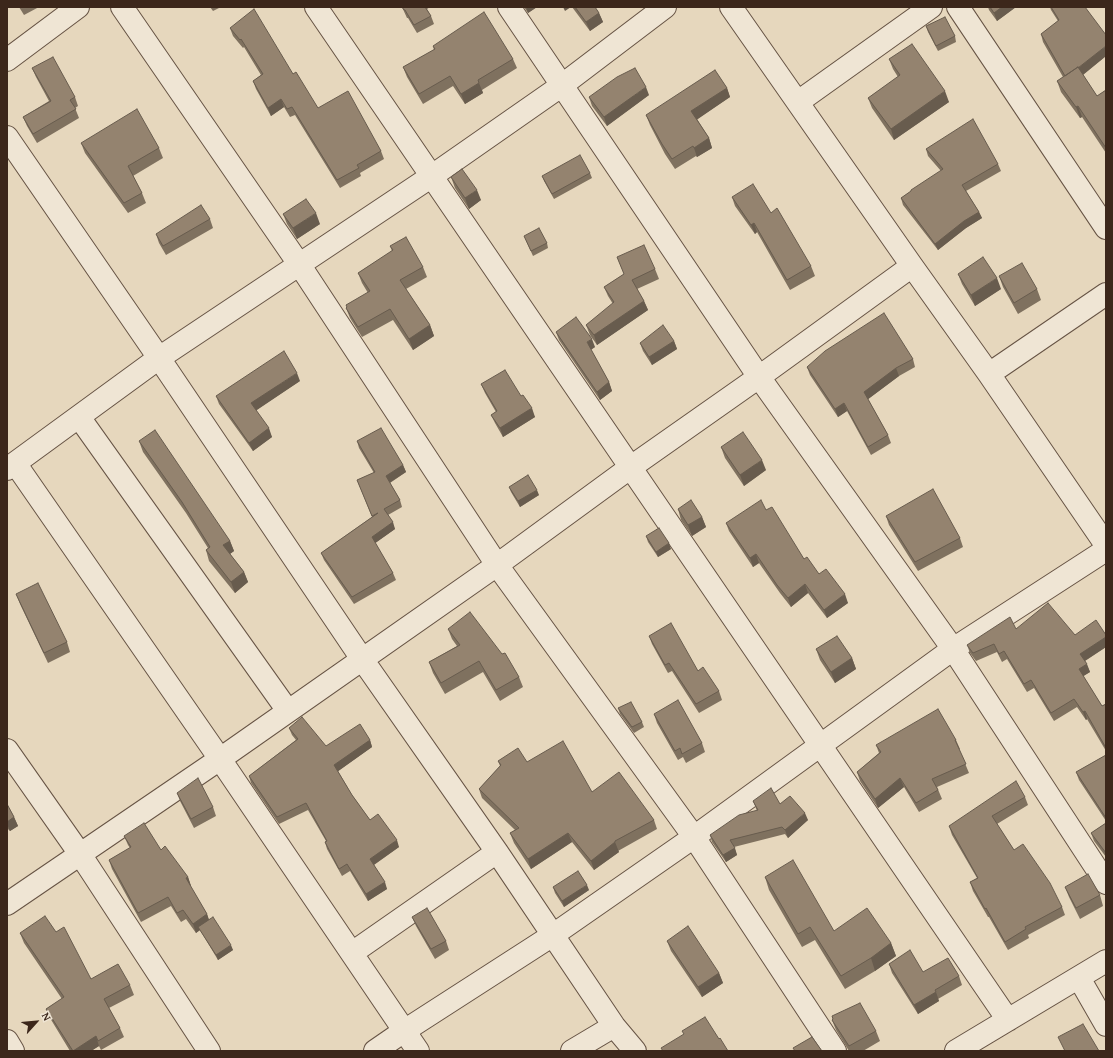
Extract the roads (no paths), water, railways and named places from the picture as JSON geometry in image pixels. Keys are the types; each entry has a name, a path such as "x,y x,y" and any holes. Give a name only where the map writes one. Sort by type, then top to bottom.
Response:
{"street":[{"path":"7,60 78,7"},
{"path":"122,7 299,264 497,565 694,837 835,1051"},
{"path":"316,7 1008,1020"},
{"path":"509,7 759,377 952,649 1106,883"},
{"path":"418,1051 220,759 11,466 159,358 432,176 561,86 665,7"},
{"path":"731,7 989,374 1106,545"},
{"path":"798,102 931,7"},
{"path":"958,7 1106,228"},
{"path":"7,137 159,358 362,659 497,852 614,1026 635,1051"},
{"path":"7,904 220,759 497,565 912,266"},
{"path":"989,374 1106,294"},
{"path":"79,417 288,711"},
{"path":"375,1051 404,1030 553,935 694,837 952,649 1106,550"},
{"path":"7,750 80,854 209,1051"},
{"path":"352,953 497,852"},
{"path":"956,1051 1106,962"},
{"path":"1079,978 1106,1025"},
{"path":"572,1051 614,1026"},
{"path":"7,1041 14,1051"}]}
